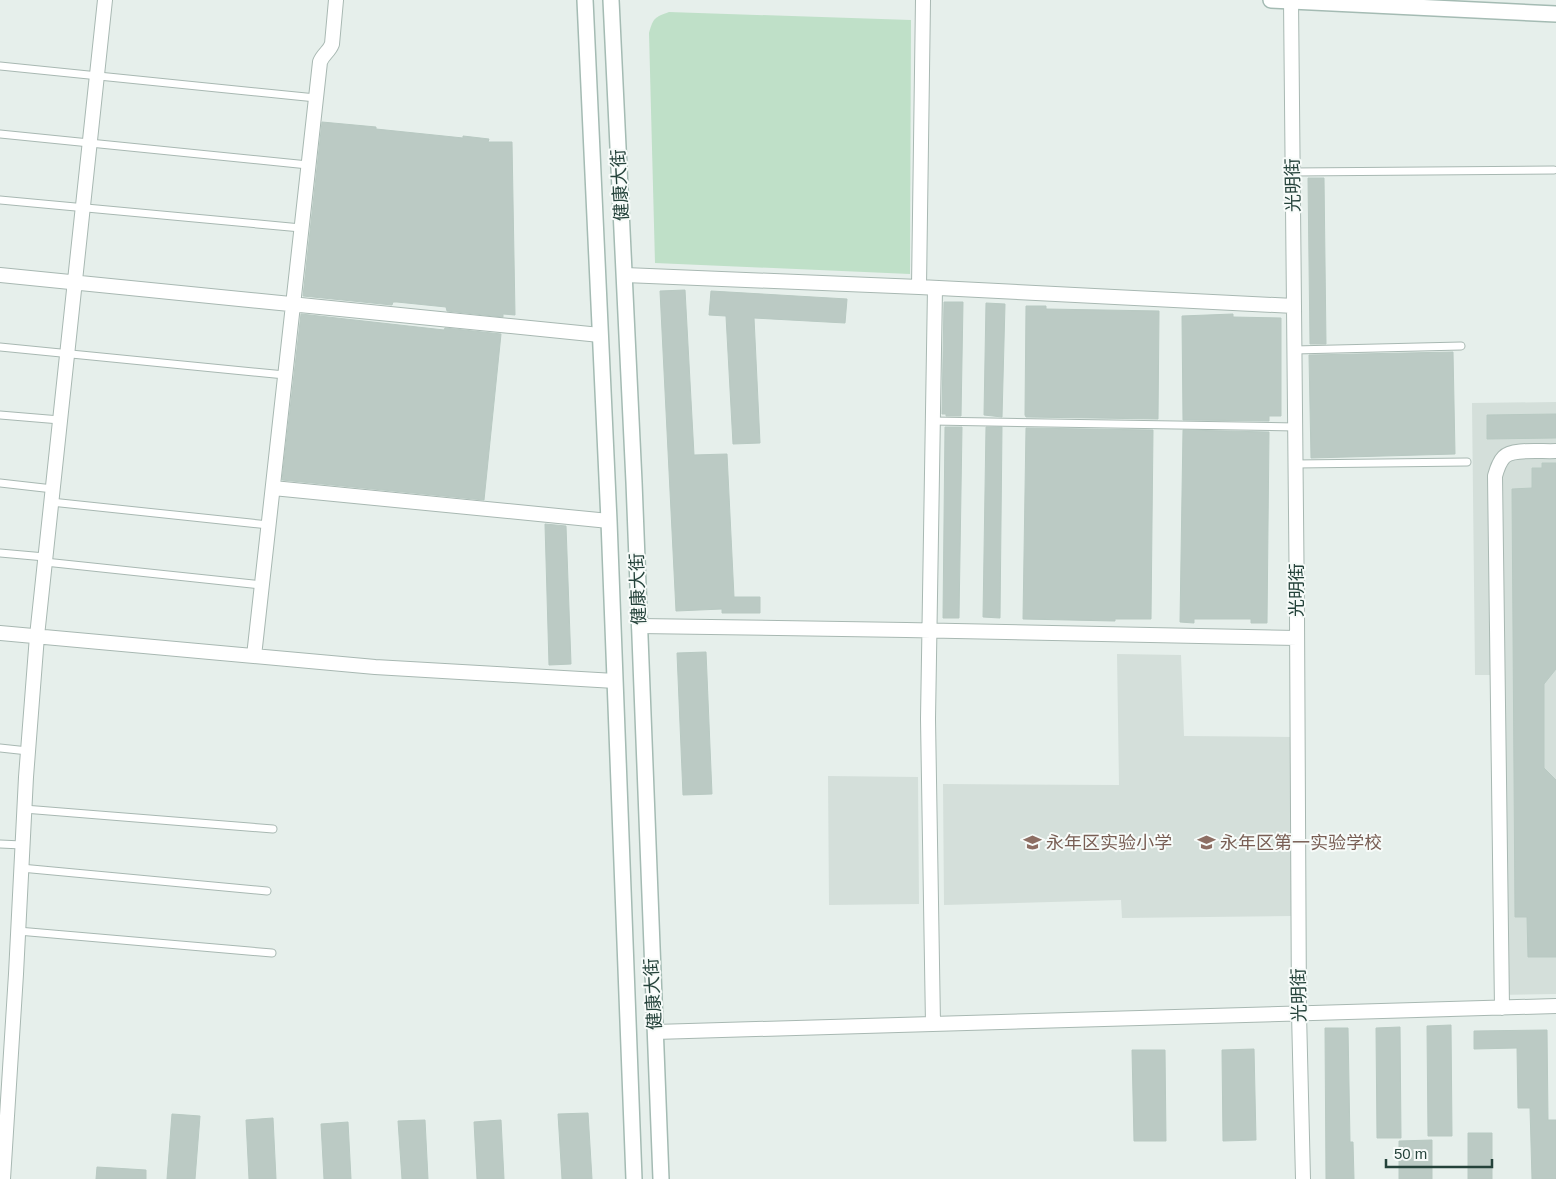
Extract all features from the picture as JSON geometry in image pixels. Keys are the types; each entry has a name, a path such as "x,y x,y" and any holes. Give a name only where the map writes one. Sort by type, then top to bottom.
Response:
{"main road":[{"name":"健康大街","path":"585,0 609,521 634,1179"},
{"name":"健康大街","path":"611,0 625,275 662,1179"},
{"path":"1271,0 1556,14"}],"street":[{"path":"3,1179 4,1112 37,636 105,0"},
{"path":"254,656 320,62 322,55 330,50 332,44 336,0"},
{"path":"920,287 924,0"},
{"name":"光明街","path":"1291,0 1302,1179"},
{"path":"0,275 600,335"},
{"path":"625,275 920,287 1294,306"},
{"path":"933,1024 928,719 931,630 935,288"},
{"path":"1502,1008 1495,476 1499,464 1505,456 1513,452 1556,452"},
{"path":"273,488 609,521"},
{"path":"639,626 1297,638"},
{"path":"0,633 375,667 615,681"},
{"path":"655,1032 1556,1006"}],"lane":[{"path":"0,66 316,98"},
{"path":"0,134 308,166"},
{"path":"1293,172 1554,170"},
{"path":"0,200 301,228"},
{"path":"1294,350 1461,346"},
{"path":"0,347 285,376"},
{"path":"0,415 60,420"},
{"path":"933,421 1295,428"},
{"path":"1296,464 1467,462"},
{"path":"0,484 52,496 269,525"},
{"path":"0,553 262,585"},
{"path":"0,748 28,751"},
{"path":"24,809 273,829"},
{"path":"0,844 22,845"},
{"path":"21,868 267,891"},
{"path":"18,931 272,953"}],"shaded area":[{"path":"1556,402 1556,994 1494,995 1490,675 1475,675 1472,403"},
{"name":"永年区第一实验学校","path":"1117,654 1181,655 1184,736 1292,737 1291,916 1122,918 1121,900 944,905 943,784 1119,785"},
{"path":"828,776 918,777 919,904 829,905"}],"green space":[{"path":"669,12 911,20 910,274 655,263 649,33 655,19"}],"building":[{"path":"322,122 463,138 463,136 489,139 488,142 512,142 515,315 503,314 503,317 447,311 446,307 397,302 393,302 392,305 303,296"},
{"path":"1308,178 1324,178 1326,344 1310,344"},
{"path":"685,290 694,455 727,454 734,597 760,597 760,613 722,613 722,609 676,611 660,291"},
{"path":"711,291 847,299 845,323 754,318 760,443 733,444 726,316 709,315"},
{"path":"944,302 963,302 961,416 946,416 946,414 942,414"},
{"path":"986,303 1005,304 1002,417 984,415"},
{"path":"1026,306 1046,306 1046,309 1159,311 1158,419 1026,417"},
{"path":"301,314 444,330 445,328 501,334 484,500 282,480"},
{"path":"1233,314 1233,317 1281,318 1281,416 1269,416 1269,421 1183,420 1182,316"},
{"path":"1453,352 1455,454 1311,458 1309,355"},
{"path":"1556,414 1556,438 1487,439 1487,415"},
{"path":"945,427 962,427 959,618 943,618"},
{"path":"986,427 1002,427 1000,618 983,617"},
{"path":"1026,428 1153,430 1151,619 1115,619 1115,621 1023,619"},
{"path":"1183,430 1269,432 1267,623 1251,623 1251,619 1194,619 1194,623 1180,622"},
{"path":"1542,463 1556,463 1556,669 1544,684 1544,768 1556,780 1556,957 1528,957 1527,917 1515,917 1512,489 1532,488 1532,468 1542,468"},
{"path":"545,524 566,526 571,664 549,665"},
{"path":"706,652 712,794 683,795 677,653"},
{"path":"1451,1025 1452,1136 1428,1136 1427,1026"},
{"path":"1400,1027 1401,1138 1377,1138 1376,1028"},
{"path":"1325,1028 1348,1028 1350,1142 1353,1142 1354,1179 1326,1179"},
{"path":"1547,1030 1548,1120 1556,1120 1556,1179 1532,1179 1530,1108 1518,1108 1517,1048 1474,1049 1474,1031"},
{"path":"1254,1049 1256,1140 1223,1141 1222,1050"},
{"path":"1132,1050 1165,1050 1166,1141 1134,1141"},
{"path":"588,1113 592,1179 562,1179 558,1114"},
{"path":"172,1114 200,1116 195,1179 167,1179"},
{"path":"273,1118 276,1179 249,1179 246,1120"},
{"path":"425,1120 428,1179 402,1179 398,1121"},
{"path":"501,1120 504,1179 477,1179 474,1122"},
{"path":"348,1122 351,1179 324,1179 321,1124"},
{"path":"1468,1133 1492,1133 1492,1179 1468,1179"},
{"path":"1432,1140 1432,1179 1399,1179 1399,1141"},
{"path":"97,1167 146,1170 146,1179 96,1179"}],"place":[{"name":"永年区实验小学","path":"1032,843"},
{"name":"永年区第一实验学校","path":"1206,843"}]}
